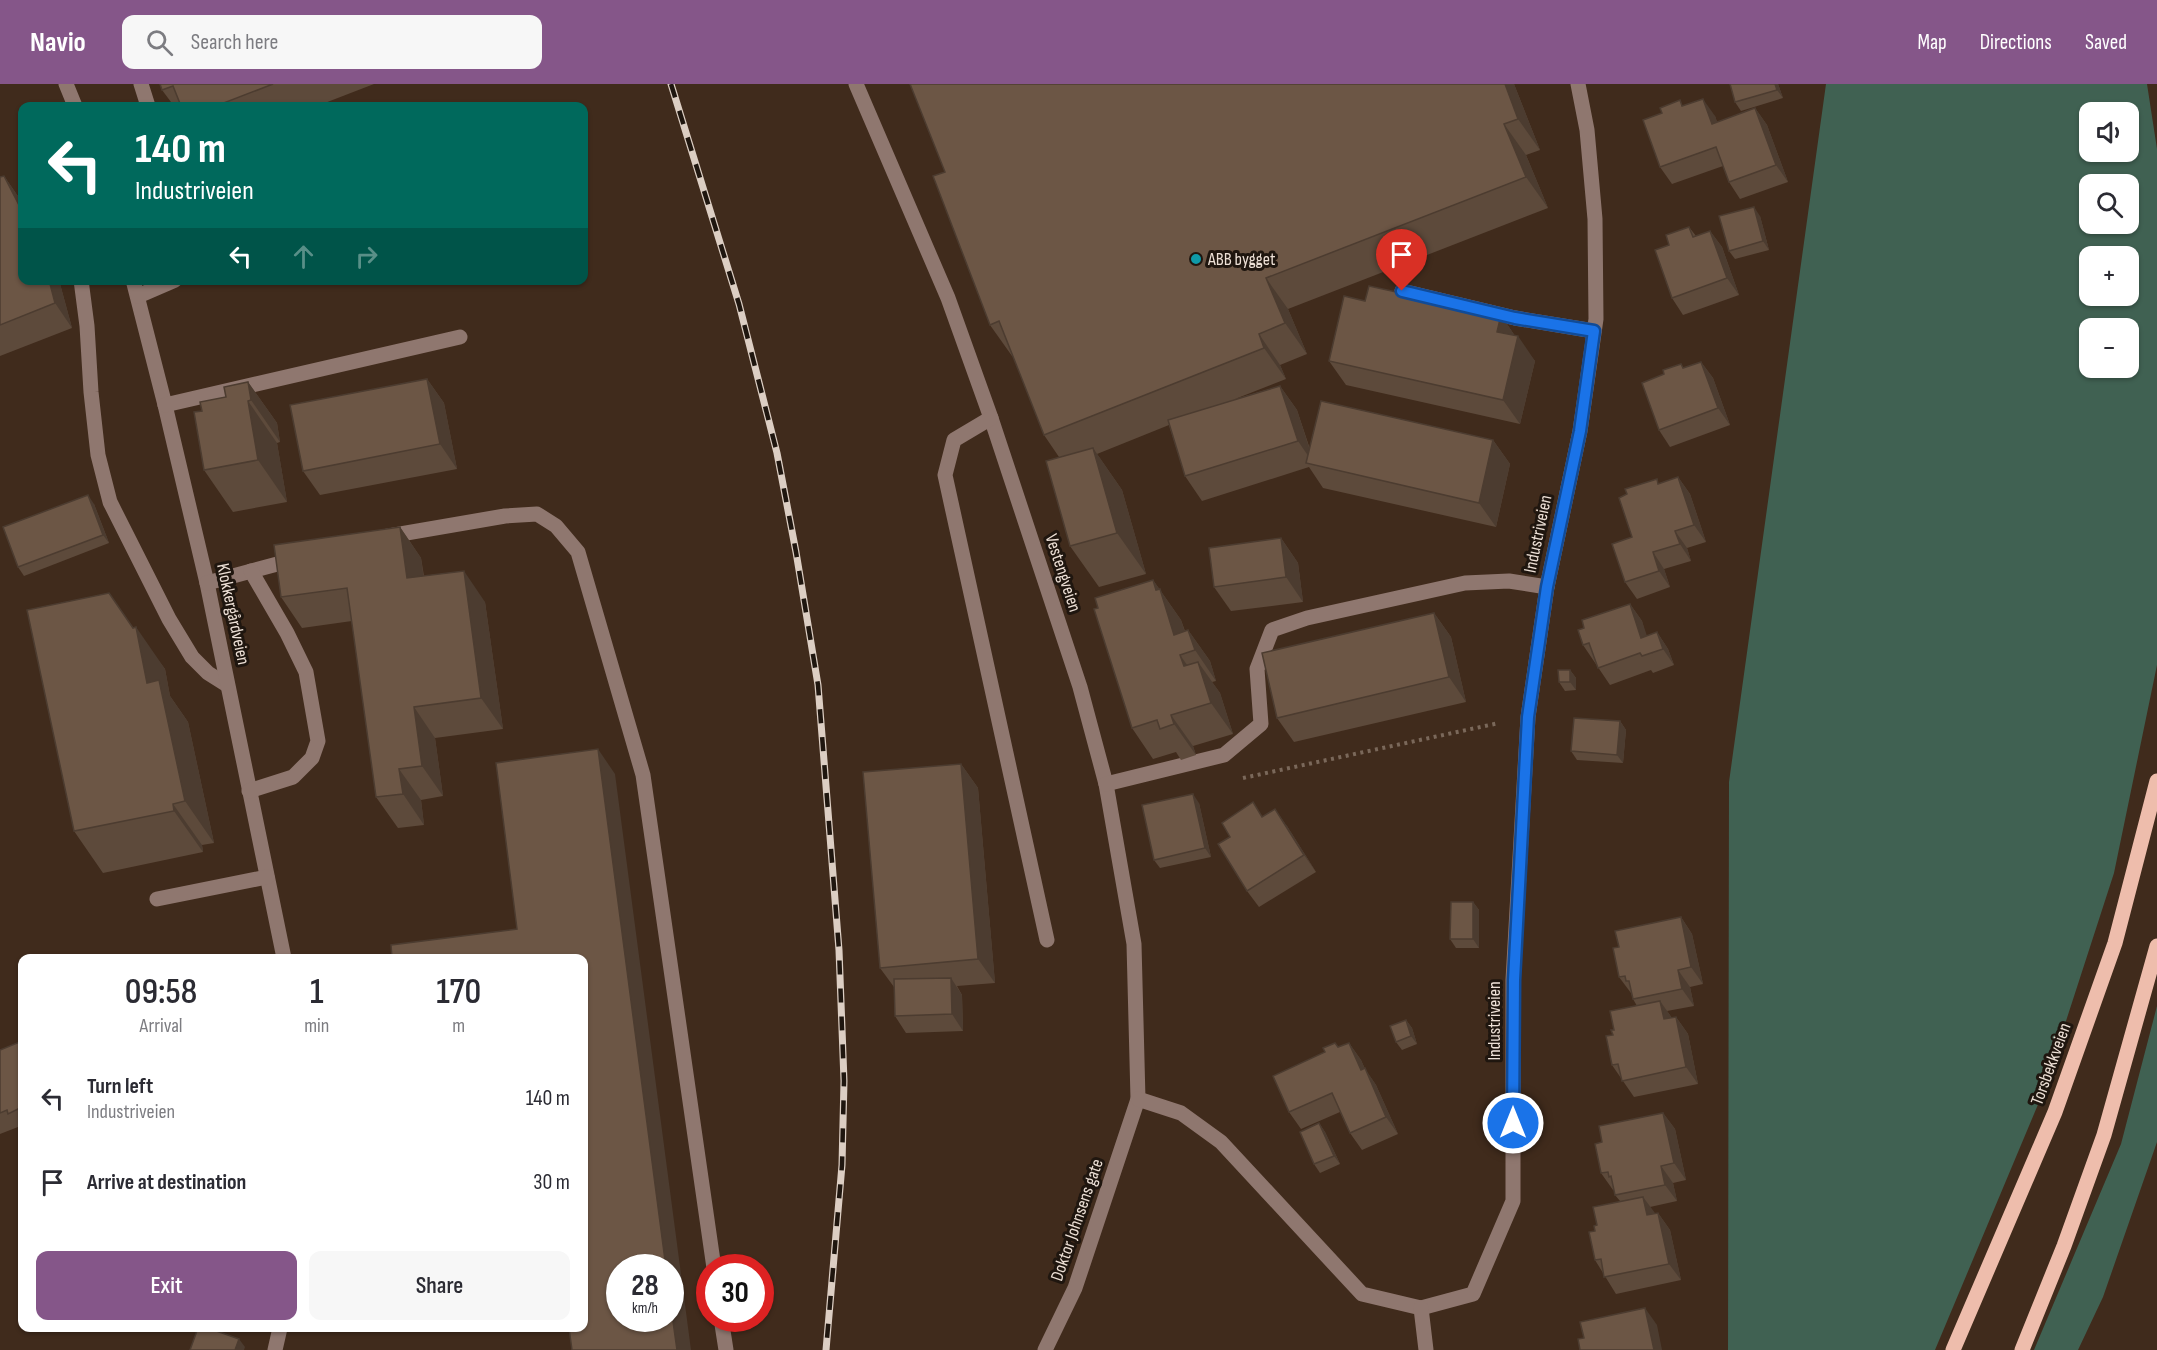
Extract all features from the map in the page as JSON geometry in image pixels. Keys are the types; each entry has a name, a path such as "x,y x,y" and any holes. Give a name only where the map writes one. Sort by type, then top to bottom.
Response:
{"main road":[{"name":"Torsbekkveien","path":"1953,1350 2059,1101 2115,943 2157,782"},
{"path":"2022,1350 2064,1246 2104,1135 2157,946"}],"street":[{"path":"66,84 73,102"},
{"path":"141,84 147,102"},
{"name":"Vestengveien","path":"856,84 948,298 992,418 1080,687 1106,784 1134,944 1138,1099"},
{"name":"Industriveien","path":"1138,1099 1181,1113 1221,1142 1362,1294 1421,1308 1473,1294 1513,1201 1514,980 1528,717 1547,587 1580,431 1594,331 1595,219 1587,130 1578,84"},
{"path":"82,285 98,455 110,502 169,619 192,657 208,673 228,685"},
{"name":"Klokkergårdveien","path":"135,285 207,583 283,954"},
{"path":"138,296 163,285"},
{"path":"1402,291 1515,318 1594,331"},
{"path":"165,405 460,337"},
{"path":"992,418 954,440 945,475 1047,940"},
{"path":"363,542 397,533 505,516 537,514 556,526 578,552 643,775 712,1254"},
{"path":"207,583 307,557"},
{"path":"249,791 293,777 312,758 318,741 306,672 287,633 251,571"},
{"path":"1106,784 1224,755 1261,724 1257,669 1272,630 1307,618 1464,583 1509,580 1547,587"},
{"path":"157,899 267,878"},
{"name":"Doktor Johnsens gate","path":"1045,1350 1075,1288 1138,1099"},
{"path":"1421,1308 1426,1350"},
{"path":"276,1350 279,1332"},
{"path":"723,1332 726,1350"}],"path":[{"path":"1235,780 1528,717"}],"green space":[{"path":"1826,84 2147,84 2157,149 2157,665 2114,873 2042,1095 1935,1350 1728,1350 1729,782"},
{"path":"2157,1006 2157,1142 2103,1297 2078,1350 2034,1350 2121,1144"}],"building":[{"path":"160,84 273,84 226,102 179,102 173,86 162,90"},
{"name":"ABB bygget","path":"910,84 1505,84 1518,119 1504,124 1526,177 1266,278 1285,323 1259,334 1264,348 1044,435 999,321 990,325 933,176 945,172"},
{"path":"1730,84 1775,84 1777,90 1735,102"},
{"path":"1703,99 1712,124 1755,108 1776,165 1729,182 1716,147 1660,167 1643,120 1662,113 1660,108 1680,100 1682,106"},
{"path":"4,176 18,203 18,285 50,285 55,303 0,325 0,177"},
{"path":"1754,207 1763,241 1729,251 1719,216"},
{"path":"1689,227 1693,237 1710,231 1727,278 1672,298 1655,250 1669,245 1666,235"},
{"path":"1369,286 1501,315 1497,332 1518,336 1503,400 1329,361 1344,296 1365,301"},
{"path":"1701,362 1718,408 1659,430 1642,383 1664,374 1663,370 1681,364 1683,368"},
{"path":"427,379 440,444 303,471 290,405"},
{"path":"248,382 251,400 248,401 258,460 204,470 194,412 202,411 200,402 226,397 224,387"},
{"path":"1280,386 1298,441 1185,476 1168,420"},
{"path":"1321,401 1493,440 1479,503 1306,463"},
{"path":"1093,448 1117,533 1070,546 1046,461"},
{"path":"1678,477 1694,525 1675,531 1680,544 1653,552 1659,571 1625,582 1612,544 1632,537 1619,498 1627,494 1625,489 1657,479 1658,484"},
{"path":"88,495 103,535 18,567 3,527"},
{"path":"400,527 407,578 464,571 481,698 414,707 422,766 399,769 403,794 376,797 347,588 281,597 274,545"},
{"path":"1281,538 1286,577 1214,587 1209,548"},
{"path":"1153,580 1156,590 1160,589 1174,635 1188,630 1195,650 1180,655 1184,666 1198,662 1211,703 1171,715 1174,724 1160,729 1157,720 1132,728 1094,609 1098,608 1095,598"},
{"path":"109,593 133,628 136,627 147,683 159,680 185,801 173,804 174,811 74,831 27,610"},
{"path":"1630,604 1641,638 1657,632 1663,649 1642,656 1640,653 1598,668 1589,643 1583,645 1578,630 1584,628 1582,620"},
{"path":"1434,613 1449,677 1277,718 1262,653"},
{"path":"1558,670 1570,670 1570,682 1559,682"},
{"path":"1574,718 1620,721 1617,755 1571,751"},
{"path":"598,749 664,1254 606,1254 606,1332 674,1332 677,1350 572,1350 570,1332 588,1332 588,954 392,954 391,945 517,929 496,763"},
{"path":"961,764 978,959 880,968 863,772"},
{"path":"1193,794 1205,848 1154,860 1142,805"},
{"path":"1253,802 1262,817 1275,809 1304,855 1247,891 1218,844 1230,837 1222,823"},
{"path":"1451,902 1473,902 1473,939 1450,939"},
{"path":"1681,917 1691,967 1678,970 1682,989 1633,999 1629,981 1626,981 1625,976 1619,977 1613,948 1619,947 1615,931"},
{"path":"951,978 952,1014 895,1016 894,979"},
{"path":"1660,1001 1664,1019 1676,1017 1686,1067 1622,1081 1618,1064 1612,1065 1606,1036 1613,1035 1611,1030 1614,1030 1610,1011"},
{"path":"1406,1020 1411,1036 1396,1042 1390,1026"},
{"path":"18,1043 18,1109 8,1114 7,1110 0,1113 0,1050"},
{"path":"1335,1043 1338,1047 1349,1043 1361,1070 1365,1068 1386,1117 1350,1133 1332,1093 1289,1112 1273,1076 1325,1052 1323,1048"},
{"path":"1663,1113 1674,1163 1661,1166 1665,1185 1615,1195 1611,1176 1609,1177 1608,1172 1601,1173 1595,1144 1602,1142 1599,1126"},
{"path":"1319,1123 1334,1156 1314,1164 1300,1132"},
{"path":"1643,1197 1647,1215 1658,1213 1669,1264 1604,1277 1601,1259 1595,1260 1589,1232 1595,1231 1594,1226 1597,1225 1593,1207"},
{"path":"1645,1308 1654,1350 1580,1350 1578,1339 1584,1338 1580,1322"},
{"path":"197,1332 219,1332 239,1339 235,1350 190,1350"}],"railway":[{"path":"671,84 739,304 777,453 818,685 839,950 844,1081 842,1165 826,1350"}],"place":[{"name":"ABB bygget","path":"1196,259"}],"route":[{"path":"1402,291 1515,318 1594,331 1580,431 1547,587 1528,717 1514,980 1513,1123"}]}
